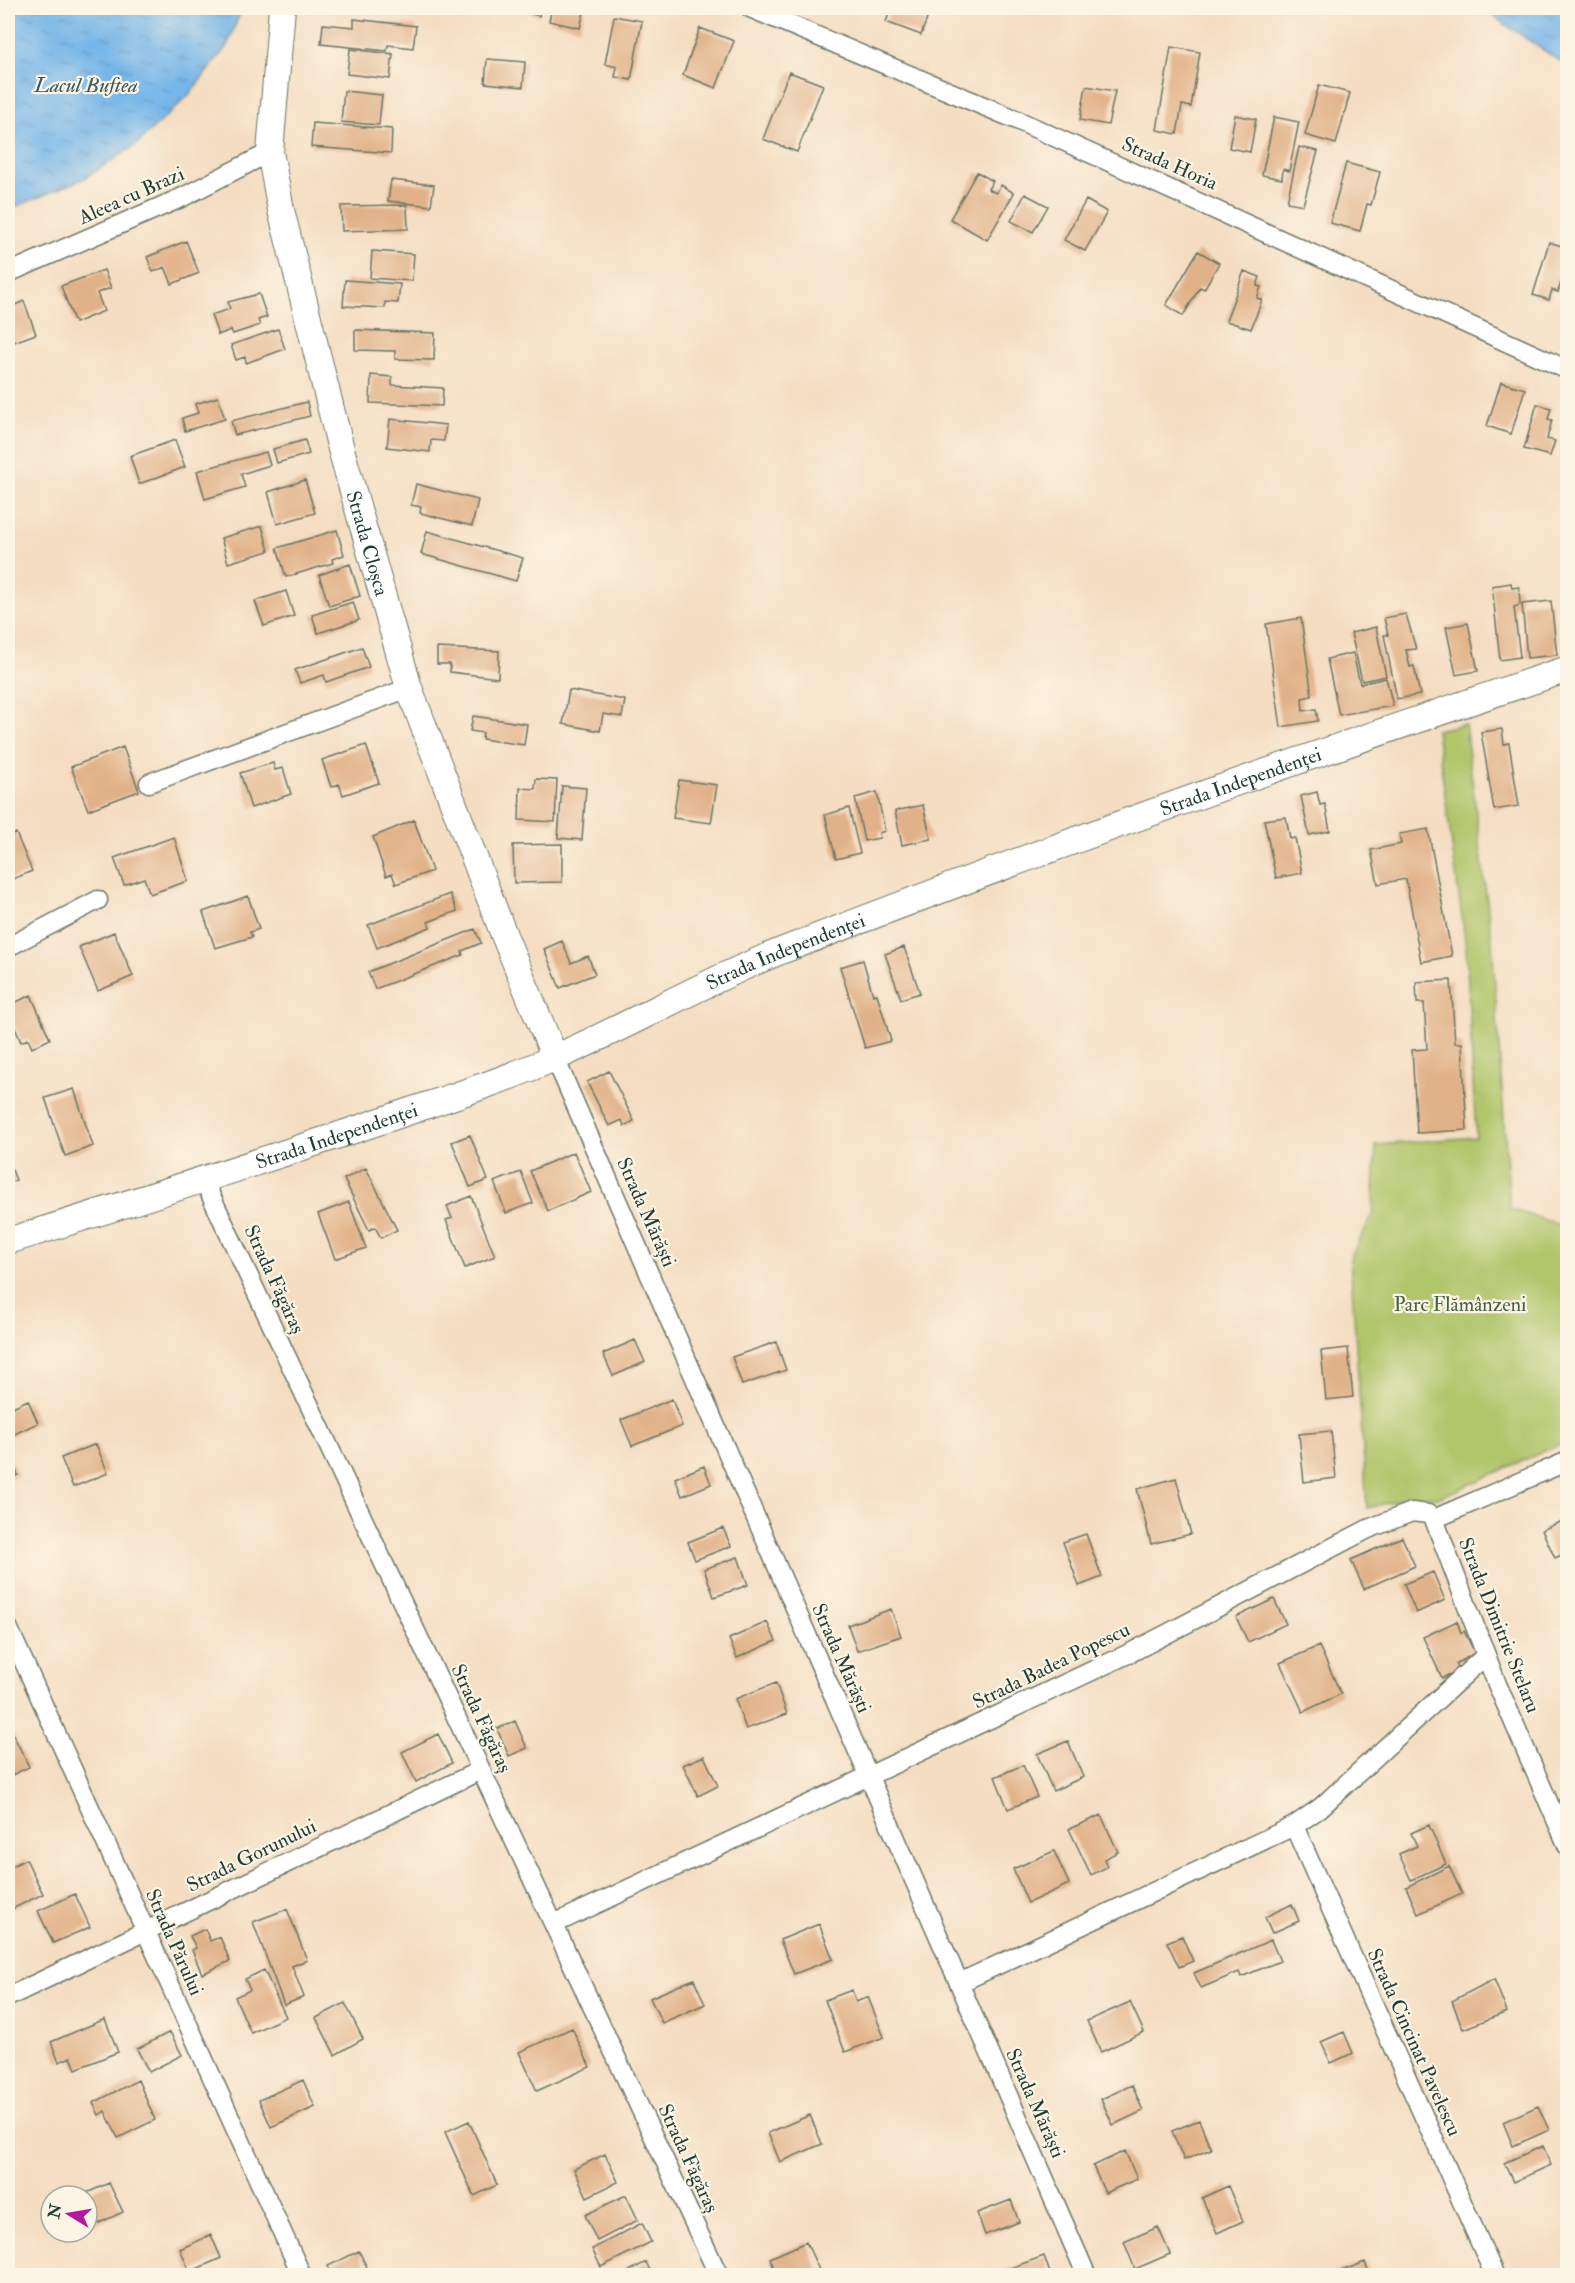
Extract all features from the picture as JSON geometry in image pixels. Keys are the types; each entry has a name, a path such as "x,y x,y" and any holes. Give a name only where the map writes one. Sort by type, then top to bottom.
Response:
{"street":[{"name":"Strada Cloșca","path":"282,8 270,152 281,210 341,449 409,688 499,924 555,1058"},
{"name":"Strada Horia","path":"750,8 1120,165 1568,370"},
{"name":"Aleea cu Brazi","path":"8,273 183,197 270,152"},
{"name":"Strada Independenței","path":"8,1240 204,1181 473,1089 555,1058 659,1006 777,953 1050,849 1347,742 1568,669"},
{"path":"148,783 409,688"},
{"path":"8,947 98,900"},
{"name":"Strada Mărăști","path":"555,1058 1087,2276"},
{"name":"Strada Făgăraș","path":"204,1181 719,2276"},
{"path":"1434,1519 1568,1461"},
{"name":"Strada Badea Popescu","path":"554,1924 1130,1653 1368,1529 1412,1512 1428,1514 1434,1519"},
{"name":"Strada Dimitrie Stelaru","path":"1434,1519 1486,1655 1568,1847"},
{"name":"Strada Părului","path":"8,1627 302,2276"},
{"path":"959,1983 1294,1826 1320,1808 1486,1655"},
{"name":"Strada Gorunului","path":"8,1997 481,1770"},
{"name":"Strada Cincinat Pavelescu","path":"1294,1826 1496,2276"}],"green space":[{"name":"Parc Flămânzeni","path":"1465,724 1492,942 1510,1209 1567,1227 1567,1441 1441,1497 1407,1498 1367,1508 1350,1258 1373,1214 1376,1145 1476,1137 1466,947 1436,730"}],"water":[{"name":"Lacul Buftea","path":"8,8 242,8 227,46 188,96 136,145 85,178 8,210"},
{"path":"1481,8 1567,8 1567,66"}],"building":[{"path":"524,8 541,8 539,16 523,11"},
{"path":"552,8 585,8 580,28 549,21"},
{"path":"891,8 931,8 921,35 886,22"},
{"path":"614,16 642,21 631,80 615,77 617,67 605,64"},
{"path":"354,19 416,26 413,48 388,45 387,51 321,44 323,24 354,27"},
{"path":"700,28 734,41 716,88 683,75"},
{"path":"1171,47 1200,52 1191,107 1182,105 1177,134 1157,130"},
{"path":"350,49 393,54 390,79 347,74"},
{"path":"487,59 525,62 523,87 485,83"},
{"path":"789,72 823,85 797,152 763,139"},
{"path":"1319,85 1350,93 1336,144 1305,135"},
{"path":"1086,86 1115,91 1108,125 1080,120"},
{"path":"344,91 382,95 379,125 341,122"},
{"path":"1235,115 1256,119 1250,152 1229,148"},
{"path":"1274,117 1299,122 1289,171 1283,169 1282,179 1262,175"},
{"path":"313,123 392,129 391,153 311,147"},
{"path":"1299,147 1318,151 1303,205 1287,202"},
{"path":"1346,163 1380,172 1371,205 1367,204 1360,231 1330,223"},
{"path":"977,172 993,181 988,189 996,193 1001,185 1014,193 987,240 950,219"},
{"path":"391,180 434,185 431,206 388,201"},
{"path":"1025,194 1048,206 1033,232 1011,221"},
{"path":"1086,200 1107,212 1085,251 1064,240"},
{"path":"407,205 408,229 342,231 341,206"},
{"path":"186,241 199,273 172,284 165,267 153,272 147,257"},
{"path":"1549,242 1568,248 1568,260 1558,292 1552,290 1549,300 1533,295"},
{"path":"372,251 414,254 412,281 370,278"},
{"path":"1198,251 1219,263 1204,289 1200,287 1183,316 1166,305"},
{"path":"104,270 111,288 97,293 104,311 75,323 61,286"},
{"path":"1244,271 1260,277 1257,286 1261,287 1257,298 1262,300 1251,329 1226,321"},
{"path":"345,280 400,284 398,303 385,302 385,308 343,306"},
{"path":"259,294 267,317 258,320 260,325 233,334 231,330 218,335 211,315 230,309 228,302"},
{"path":"24,301 36,334 11,343 8,333 8,308"},
{"path":"278,329 285,349 246,363 245,357 236,360 231,345"},
{"path":"355,330 435,333 434,360 395,359 395,351 355,350"},
{"path":"371,375 392,377 392,385 443,388 442,406 370,403"},
{"path":"1501,382 1525,389 1511,434 1487,426"},
{"path":"218,397 225,419 185,431 182,418 198,413 195,404"},
{"path":"307,402 310,416 235,435 231,421"},
{"path":"1537,404 1551,408 1548,419 1552,420 1547,439 1555,441 1550,456 1524,449"},
{"path":"390,419 446,425 444,441 431,440 430,452 387,447"},
{"path":"175,440 185,467 139,484 130,456"},
{"path":"305,440 309,454 277,463 273,449"},
{"path":"266,452 270,465 241,474 245,487 205,499 197,471"},
{"path":"305,480 315,513 277,524 268,492"},
{"path":"416,484 478,500 472,526 420,513 421,507 411,505"},
{"path":"262,526 269,551 228,563 221,538"},
{"path":"337,530 344,555 332,559 333,563 286,577 277,548"},
{"path":"427,531 523,558 516,581 421,554"},
{"path":"350,564 360,596 329,606 319,575"},
{"path":"1511,583 1512,588 1519,587 1520,605 1514,607 1520,657 1500,660 1492,586"},
{"path":"286,591 294,616 264,626 255,601"},
{"path":"1551,601 1557,655 1527,658 1522,604"},
{"path":"353,602 359,620 318,633 312,615"},
{"path":"1406,614 1416,649 1406,650 1410,667 1414,666 1420,695 1397,699 1384,635 1388,635 1384,618"},
{"path":"1301,618 1312,696 1302,698 1303,711 1316,709 1318,721 1281,727 1266,624"},
{"path":"1468,623 1478,671 1456,675 1446,627"},
{"path":"1376,627 1386,676 1362,681 1351,633"},
{"path":"362,647 369,667 326,682 324,675 300,683 295,670"},
{"path":"437,648 499,651 498,678 450,672 450,664 437,664"},
{"path":"1353,653 1360,684 1386,678 1393,706 1339,715 1327,659"},
{"path":"569,690 625,700 622,717 603,714 600,731 563,724"},
{"path":"473,716 527,724 524,745 482,739 483,733 470,731"},
{"path":"1502,729 1504,744 1509,743 1519,806 1494,810 1481,732"},
{"path":"366,745 379,783 343,795 339,784 331,787 322,760"},
{"path":"123,747 139,791 88,810 71,767"},
{"path":"273,763 275,770 283,768 291,794 251,808 240,773"},
{"path":"536,779 557,780 555,822 519,820 520,788 535,789"},
{"path":"679,780 717,785 711,823 673,818"},
{"path":"562,786 586,788 582,840 558,838"},
{"path":"877,792 885,831 879,833 880,838 864,841 855,798"},
{"path":"1317,792 1320,805 1325,804 1330,831 1309,835 1301,796"},
{"path":"923,805 931,839 902,845 895,811"},
{"path":"849,808 860,853 836,859 825,815"},
{"path":"1286,817 1290,839 1295,838 1302,873 1276,878 1264,820"},
{"path":"414,820 432,871 396,884 392,874 386,876 373,837"},
{"path":"1428,829 1452,956 1421,962 1406,879 1378,884 1371,850 1401,844 1399,834"},
{"path":"16,833 32,871 8,881 8,837"},
{"path":"174,837 188,881 150,894 144,878 124,885 114,858"},
{"path":"562,844 562,882 514,883 513,845"},
{"path":"450,894 457,911 428,922 430,927 377,948 368,925"},
{"path":"248,896 259,929 250,932 252,937 215,948 203,912"},
{"path":"475,929 481,943 462,951 463,955 375,989 368,972"},
{"path":"114,932 133,976 98,991 79,947"},
{"path":"562,941 571,963 588,956 595,974 560,988 544,949"},
{"path":"904,947 920,993 901,999 885,954"},
{"path":"863,960 873,995 877,994 891,1041 865,1048 840,967"},
{"path":"1451,980 1455,1043 1462,1043 1467,1130 1417,1133 1412,1050 1427,1049 1424,1003 1417,1003 1416,982"},
{"path":"31,995 50,1039 32,1048 28,1039 21,1042 8,1012 8,1006"},
{"path":"609,1071 634,1121 624,1126 622,1120 609,1126 587,1082"},
{"path":"74,1089 93,1146 65,1156 45,1098"},
{"path":"470,1135 488,1180 470,1187 452,1142"},
{"path":"574,1152 591,1192 548,1211 530,1171"},
{"path":"8,1160 16,1180 8,1183"},
{"path":"366,1168 397,1230 381,1238 375,1227 369,1230 344,1179"},
{"path":"521,1172 533,1203 506,1213 494,1182"},
{"path":"471,1196 495,1256 465,1268 446,1220 452,1218 447,1206"},
{"path":"349,1202 366,1248 335,1259 318,1214"},
{"path":"635,1340 645,1362 613,1376 603,1354"},
{"path":"776,1342 786,1370 742,1385 732,1357"},
{"path":"1348,1348 1353,1397 1326,1400 1321,1351"},
{"path":"672,1399 682,1426 632,1446 621,1420"},
{"path":"28,1400 38,1423 8,1437 8,1409"},
{"path":"1331,1431 1336,1478 1304,1482 1299,1434"},
{"path":"96,1444 108,1473 73,1487 61,1458"},
{"path":"8,1452 18,1475 8,1480"},
{"path":"704,1466 711,1484 682,1496 675,1478"},
{"path":"1176,1478 1191,1534 1151,1544 1137,1489"},
{"path":"1562,1521 1568,1532 1568,1552 1555,1558 1542,1530"},
{"path":"723,1528 731,1546 695,1560 688,1542"},
{"path":"1086,1534 1102,1577 1079,1586 1063,1542"},
{"path":"1402,1537 1415,1566 1364,1589 1351,1560"},
{"path":"738,1557 748,1585 714,1597 704,1569"},
{"path":"1433,1572 1445,1600 1416,1613 1404,1584"},
{"path":"1274,1599 1286,1624 1248,1642 1236,1617"},
{"path":"891,1609 901,1636 857,1651 848,1625"},
{"path":"1457,1621 1461,1633 1464,1631 1475,1653 1456,1664 1459,1670 1442,1678 1423,1637"},
{"path":"767,1622 776,1641 737,1658 729,1639"},
{"path":"1319,1646 1341,1694 1303,1712 1280,1663"},
{"path":"776,1683 787,1714 746,1729 735,1699"},
{"path":"515,1721 527,1748 509,1756 497,1729"},
{"path":"8,1724 29,1767 8,1777"},
{"path":"438,1734 452,1763 416,1782 402,1752"},
{"path":"1068,1741 1083,1777 1053,1791 1037,1754"},
{"path":"704,1756 718,1786 698,1796 683,1765"},
{"path":"1023,1765 1037,1797 1008,1809 995,1777"},
{"path":"1101,1815 1118,1852 1104,1859 1107,1867 1091,1875 1069,1829"},
{"path":"1429,1825 1446,1864 1411,1880 1399,1854 1417,1846 1411,1833"},
{"path":"1054,1851 1069,1884 1028,1903 1013,1869"},
{"path":"26,1859 43,1894 8,1911 8,1868"},
{"path":"1449,1866 1462,1894 1418,1914 1406,1887"},
{"path":"75,1894 90,1927 53,1943 38,1911"},
{"path":"1292,1904 1299,1921 1272,1933 1265,1917"},
{"path":"287,1909 307,1960 292,1966 304,1997 284,2005 253,1922"},
{"path":"819,1924 833,1959 794,1974 780,1940"},
{"path":"205,1929 210,1941 220,1937 230,1961 202,1974 192,1950 196,1948 190,1936"},
{"path":"1182,1936 1193,1961 1179,1967 1167,1942"},
{"path":"1271,1940 1280,1961 1241,1977 1239,1972 1201,1988 1194,1973"},
{"path":"264,1970 286,2017 251,2033 235,1997 250,1990 245,1979"},
{"path":"694,1979 705,2004 662,2023 650,1998"},
{"path":"1494,1979 1507,2012 1463,2029 1452,2001"},
{"path":"852,1990 856,2002 868,1997 884,2037 845,2052 825,2000"},
{"path":"1130,2002 1144,2032 1101,2052 1087,2021"},
{"path":"345,2003 363,2039 335,2055 316,2018"},
{"path":"105,2019 118,2052 76,2069 71,2057 59,2062 51,2042"},
{"path":"572,2028 590,2067 537,2091 519,2052"},
{"path":"170,2032 182,2055 149,2072 137,2049"},
{"path":"1344,2032 1353,2053 1331,2063 1321,2042"},
{"path":"138,2080 155,2120 118,2138 105,2111 99,2115 93,2103"},
{"path":"303,2080 315,2107 271,2127 259,2100"},
{"path":"1132,2085 1143,2111 1113,2125 1101,2099"},
{"path":"1538,2106 1549,2130 1513,2146 1503,2122"},
{"path":"810,2115 822,2144 780,2162 768,2133"},
{"path":"1199,2120 1211,2149 1184,2160 1172,2131"},
{"path":"469,2121 497,2185 474,2196 445,2132"},
{"path":"1543,2146 1551,2165 1513,2182 1504,2163"},
{"path":"1125,2151 1137,2179 1105,2193 1093,2166"},
{"path":"605,2154 618,2182 587,2197 574,2169"},
{"path":"109,2183 123,2212 99,2223 99,2187"},
{"path":"1228,2186 1243,2221 1217,2233 1202,2198"},
{"path":"626,2195 638,2220 597,2241 585,2215"},
{"path":"1011,2200 1019,2222 985,2235 977,2213"},
{"path":"642,2223 651,2242 601,2267 592,2249"},
{"path":"1158,2227 1170,2254 1135,2269 1124,2242"},
{"path":"211,2235 221,2258 190,2272 180,2249"},
{"path":"806,2242 821,2274 777,2276 770,2258"},
{"path":"359,2251 369,2272 361,2276 332,2276 328,2266"},
{"path":"1044,2256 1051,2276 1004,2276 1002,2271"},
{"path":"646,2262 653,2276 631,2276 629,2271"},
{"path":"1365,2262 1370,2276 1331,2276 1331,2275"}]}
